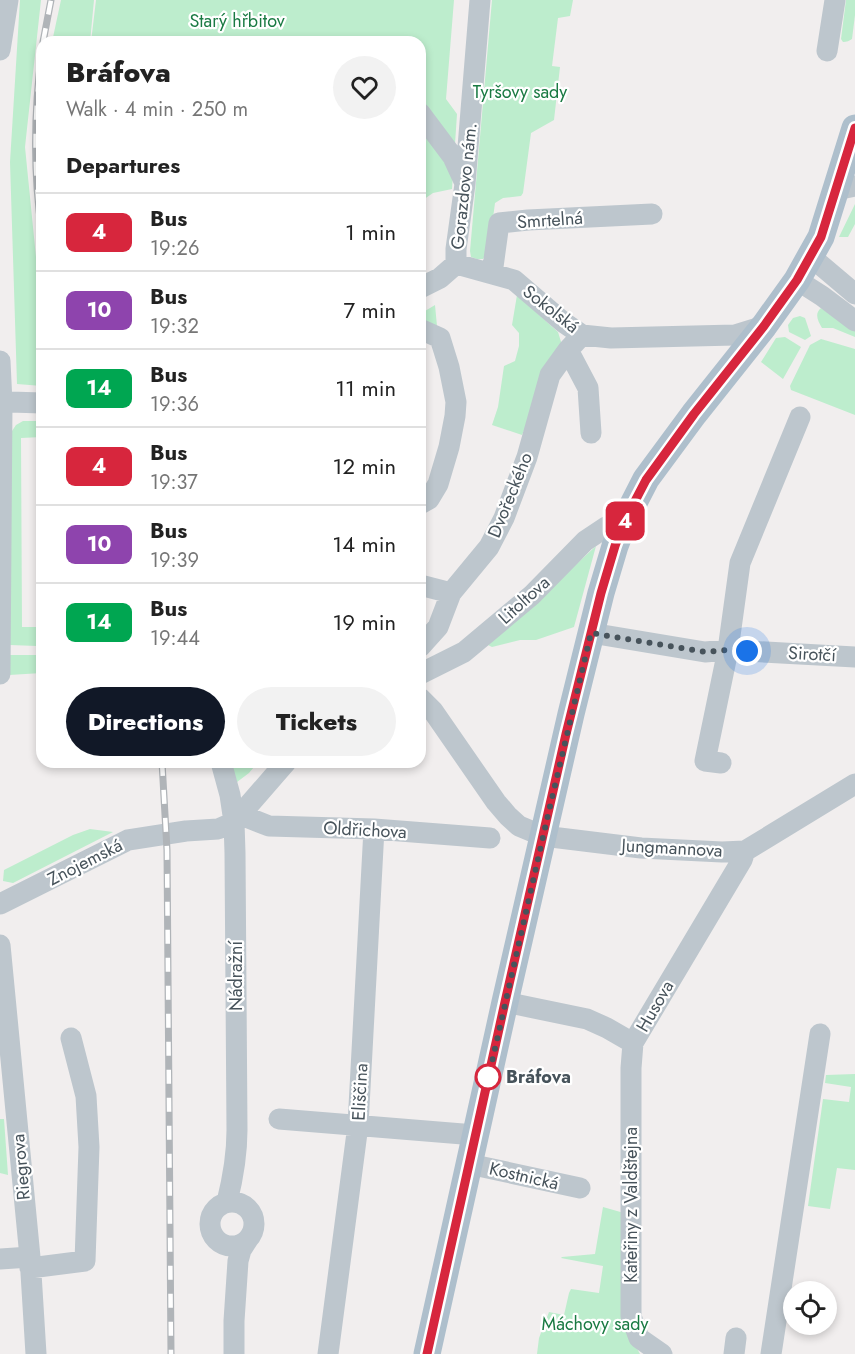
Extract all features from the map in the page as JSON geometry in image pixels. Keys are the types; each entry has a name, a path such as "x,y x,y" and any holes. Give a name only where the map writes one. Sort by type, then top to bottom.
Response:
{"main road":[{"path":"427,1354 571,714 606,575 624,522 646,480 797,280 846,188 855,128"}],"street":[{"path":"0,51 8,0"},
{"name":"Gorazdovo nám.","path":"456,264 480,0"},
{"path":"827,51 835,0"},
{"path":"426,121 453,157 465,184"},
{"name":"Smrtelná","path":"492,274 499,223 652,214"},
{"path":"810,256 855,294"},
{"path":"426,285 440,278 456,264"},
{"name":"Sokolská","path":"456,264 514,280 563,322 575,343 611,338 735,336 764,326"},
{"path":"797,280 855,321"},
{"path":"426,332 440,338 456,402 449,447 438,484 426,501"},
{"path":"575,343 588,388 591,433"},
{"name":"Dvořeckého","path":"426,640 438,627 451,593 489,546 504,518 527,457 550,375 575,343"},
{"path":"0,361 0,674"},
{"path":"1,403 36,404"},
{"path":"721,764 705,760 728,650 740,563 800,417"},
{"name":"Litoltova","path":"426,671 464,652 532,595 585,541 606,526 624,522"},
{"path":"426,587 451,593"},
{"name":"Sirotčí","path":"591,633 705,652 728,650 855,657"},
{"path":"426,704 434,711 508,816 519,826 543,836"},
{"name":"Nádražní","path":"222,1244 213,1235 210,1220 214,1210 227,1202 237,1157 238,819 223,768"},
{"path":"238,819 281,768"},
{"name":"Jungmannova","path":"543,836 641,848 745,851 855,784"},
{"name":"Oldřichova","path":"238,819 269,826 374,829 490,838"},
{"name":"Znojemská","path":"0,904 128,840 186,831 218,830 238,819"},
{"name":"Eliščina","path":"328,1354 358,1125 374,829"},
{"name":"Husova","path":"505,1002 587,1019 633,1043 742,860 745,851"},
{"name":"Riegrova","path":"0,945 30,1263 36,1354"},
{"path":"771,1354 820,1034"},
{"path":"0,1259 30,1263 85,1261 89,1147 86,1096 71,1038"},
{"name":"Kateřiny z Valdštejna","path":"633,1043 631,1068 631,1316 639,1338 662,1354"},
{"path":"279,1119 476,1135"},
{"name":"Nádražní","path":"234,1354 238,1260 254,1227 253,1217 245,1199 237,1130"},
{"name":"Kostnická","path":"469,1164 580,1188"},
{"path":"227,1202 237,1202 249,1209"},
{"path":"234,1321 228,1265 222,1244 235,1246 248,1239"}],"green space":[{"path":"20,0 41,0 25,147 36,257 36,386 17,384 10,162"},
{"path":"61,0 94,0 91,36 53,36"},
{"name":"Starý hřbitov","path":"96,0 454,0 446,99 457,114 452,189 433,193 426,198 426,36 92,36"},
{"name":"Tyršovy sady","path":"492,0 573,0 570,16 558,18 552,66 560,67 554,120 531,133 523,193 521,196 503,198 495,203 489,248 483,259 477,259 471,257 470,251"},
{"path":"846,0 855,0 855,15 852,39 843,42 841,39"},
{"path":"855,204 855,224 848,237 839,237"},
{"path":"517,295 558,332 562,345 522,435 492,425 498,407 504,366 515,361 519,346 519,333 512,325"},
{"path":"435,305 437,326 426,323 426,310"},
{"path":"821,308 855,331 855,337 833,328 822,328 817,315"},
{"path":"800,316 805,318 811,336 805,340 789,332 788,325 793,318"},
{"path":"785,337 801,347 783,379 761,362 776,338"},
{"path":"821,339 855,349 855,415 791,390 790,386 810,345"},
{"path":"23,421 36,421 36,437 21,438 22,627 36,627 36,646 10,645 10,434 16,425"},
{"path":"596,546 574,627 536,640 520,640 492,647 488,645"},
{"path":"9,655 36,655 36,673 9,675"},
{"path":"232,768 253,768 249,773 237,782"},
{"path":"90,829 113,832 13,883 3,881 4,870 73,835"},
{"path":"855,1074 855,1170 837,1168 830,1209 808,1206 823,1099 849,1102 851,1087 825,1083 826,1075"},
{"path":"0,1119 4,1119 8,1175 0,1173"},
{"name":"Máchovy sady","path":"603,1207 624,1213 630,1336 640,1354 537,1354 539,1338 549,1312 564,1315 571,1289 599,1293 603,1266 561,1258 595,1254"}],"railway":[{"path":"44,36 51,0"},
{"path":"162,768 167,850 171,1354"}],"bus line":[{"name":"4","path":"427,1354 566,734 615,546 624,522 646,480 797,280 821,237 855,128"}],"place":[{"name":"Bráfova","path":"488,1077"}],"route":[{"path":"488,1077 487,1084 591,633 705,652 747,651"}]}
